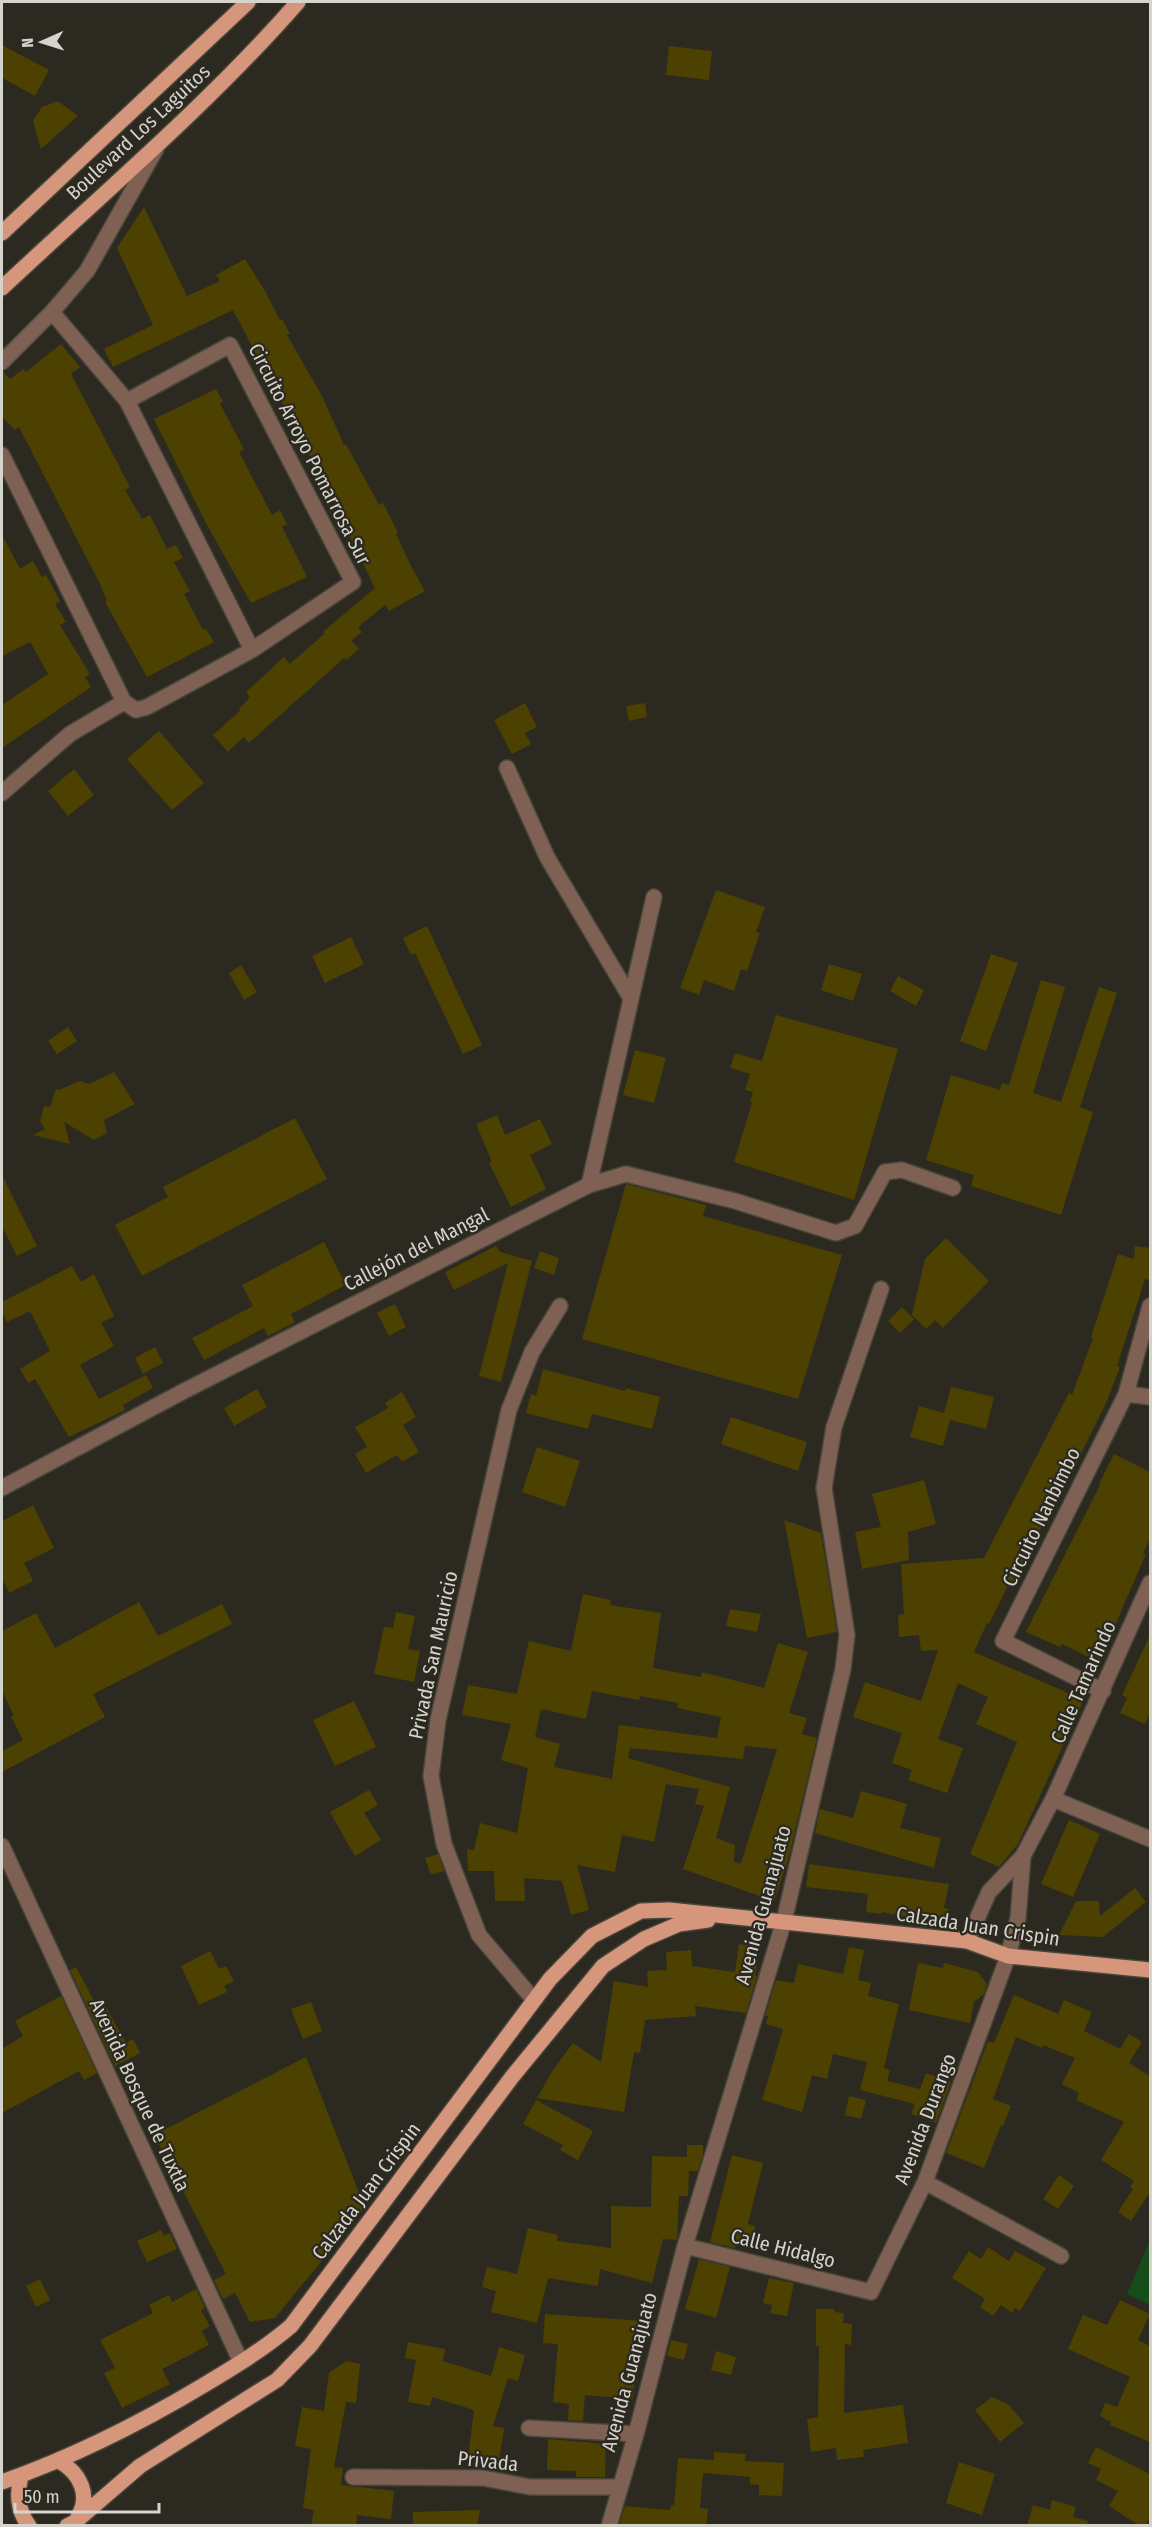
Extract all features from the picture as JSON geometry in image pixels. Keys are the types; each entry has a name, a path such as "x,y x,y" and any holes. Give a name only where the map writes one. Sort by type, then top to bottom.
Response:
{"main road":[{"name":"Boulevard Los Laguitos","path":"2,233 248,2"},
{"name":"Boulevard Los Laguitos","path":"2,288 160,141 268,36 298,2"},
{"name":"Calzada Juan Crispin","path":"2,2482 59,2461 149,2418 266,2347 291,2326 550,1979 591,1936 641,1911 669,1910 967,1941 1008,1956 1150,1970"},
{"name":"Calzada Juan Crispin","path":"71,2524 140,2466 277,2380 310,2346 512,2077 603,1966 644,1939 679,1924 728,1917"},
{"path":"59,2461 70,2467 78,2476 83,2488 84,2500 71,2524"},
{"path":"21,2475 18,2491 19,2508 29,2526"}],"street":[{"path":"2,362 52,312 87,271 160,141"},
{"path":"2,455 124,702 136,710 147,708 252,650 127,401 52,312"},
{"name":"Circuito Arroyo Pomarrosa Sur","path":"127,401 230,345 353,582 252,650"},
{"path":"2,793 70,734 124,702"},
{"path":"507,768 547,856 630,997"},
{"path":"589,1185 654,897"},
{"name":"Callejón del Mangal","path":"2,1488 184,1390 589,1185 627,1174 735,1201 836,1233 855,1226 885,1172 902,1170 953,1188"},
{"name":"Avenida Guanajuato","path":"609,2526 636,2434 685,2246 784,1921 843,1669 847,1635 824,1488 834,1426 881,1289"},
{"name":"Privada San Mauricio","path":"534,2000 479,1935 444,1844 431,1776 438,1720 509,1410 532,1352 560,1306"},
{"name":"Circuito Nanbimbo","path":"1103,1690 1003,1641 1126,1394 1150,1306"},
{"path":"1126,1394 1150,1398"},
{"name":"Calle Tamarindo","path":"1053,1799 1150,1583"},
{"path":"967,1941 989,1892 1023,1856 1053,1799 1150,1839"},
{"name":"Avenida Bosque de Tuxtla","path":"2,1846 241,2362"},
{"path":"1008,1956 1018,1918 1023,1856"},
{"name":"Avenida Durango","path":"871,2292 925,2182 1008,1956"},
{"path":"925,2182 1061,2256"},
{"name":"Calle Hidalgo","path":"685,2246 871,2292"},
{"path":"529,2427 636,2434"},
{"name":"Privada","path":"353,2476 483,2478 530,2487 619,2487"}],"green space":[{"path":"1150,2240 1150,2305 1127,2294"}],"building":[{"path":"2,45 49,70 35,96 2,78"},
{"path":"669,46 712,51 709,80 666,75"},
{"path":"58,101 78,116 41,149 33,121 42,107"},
{"path":"144,207 187,296 220,281 216,275 245,259 290,334 287,335 322,396 344,445 346,444 379,505 383,503 411,566 425,591 389,611 385,605 358,627 362,632 351,641 359,649 346,660 344,658 249,743 244,737 228,752 213,735 240,711 239,709 250,697 246,692 284,657 290,664 324,634 323,632 375,588 322,479 233,310 113,367 104,349 153,325 117,248"},
{"path":"61,344 80,367 71,374 130,487 125,490 142,519 150,515 167,549 176,545 183,558 174,562 190,591 184,594 203,630 206,629 214,642 147,677 105,602 107,601 100,584 19,427 15,430 2,417 2,371 10,379 23,369 26,372"},
{"path":"216,389 223,402 220,404 244,449 239,452 272,515 280,510 287,524 282,527 307,577 251,603 208,527 154,419"},
{"path":"2,535 20,569 33,561 42,577 46,575 60,601 55,604 66,622 60,625 90,674 85,677 91,687 2,748 2,705 48,674 30,642 2,656"},
{"path":"525,703 537,727 525,733 531,744 512,754 494,720"},
{"path":"645,703 647,717 629,721 626,706"},
{"path":"159,731 204,783 172,810 127,759"},
{"path":"74,769 94,795 68,816 48,791"},
{"path":"716,890 765,907 756,932 760,933 747,971 741,969 734,991 704,980 699,995 680,988"},
{"path":"427,926 482,1045 463,1054 415,953 411,955 403,938"},
{"path":"351,937 364,964 325,983 312,956"},
{"path":"991,954 1018,963 986,1051 960,1041"},
{"path":"829,964 862,974 853,1001 821,990"},
{"path":"241,965 257,992 244,1000 229,973"},
{"path":"898,976 924,990 916,1006 890,991"},
{"path":"1041,980 1065,987 1033,1093 1061,1102 1099,987 1117,993 1080,1107 1093,1112 1061,1215 971,1186 974,1175 926,1160 951,1075 1000,1090 1002,1083 1009,1085"},
{"path":"776,1015 898,1049 854,1200 734,1162 752,1103 750,1102 753,1092 745,1090 750,1074 730,1068 735,1053 762,1061"},
{"path":"68,1027 77,1041 57,1054 48,1041"},
{"path":"635,1050 666,1058 654,1103 623,1095"},
{"path":"114,1072 135,1104 104,1120 107,1133 94,1140 64,1122 70,1144 33,1135 45,1129 40,1121 44,1106 50,1107 56,1089 59,1090 80,1081 89,1084"},
{"path":"497,1115 505,1135 540,1119 552,1144 530,1155 546,1189 511,1207 489,1163 492,1162 476,1124"},
{"path":"295,1118 327,1179 142,1276 115,1225 168,1197 163,1187"},
{"path":"2,1175 37,1246 17,1256 2,1226"},
{"path":"626,1184 706,1205 703,1216 842,1255 798,1399 582,1339"},
{"path":"946,1238 989,1281 943,1328 935,1320 926,1329 912,1315 925,1259"},
{"path":"324,1242 346,1285 291,1314 295,1322 268,1336 264,1328 204,1360 192,1338 253,1306 242,1285"},
{"path":"496,1246 500,1252 532,1261 501,1382 479,1376 508,1263 454,1290 445,1272"},
{"path":"1135,1246 1150,1248 1150,1280 1145,1279 1117,1366 1120,1367 1106,1403 1052,1513 1049,1512 1012,1585 1009,1583 974,1652 1084,1700 1018,1844 999,1867 970,1854 1017,1742 976,1724 988,1697 958,1683 938,1739 963,1748 947,1793 908,1780 912,1770 892,1763 902,1733 853,1717 865,1682 921,1701 938,1650 921,1651 919,1635 899,1637 898,1615 904,1614 901,1564 984,1558 1069,1393 1072,1395 1093,1338 1091,1337 1118,1254 1134,1259"},
{"path":"540,1251 559,1258 554,1275 534,1268"},
{"path":"72,1266 81,1282 94,1274 114,1316 101,1323 114,1346 80,1365 99,1399 146,1375 153,1388 123,1405 125,1410 69,1437 35,1379 28,1383 20,1369 50,1351 30,1311 7,1322 2,1311 2,1302"},
{"path":"395,1304 406,1327 389,1336 377,1313"},
{"path":"902,1307 914,1319 900,1333 888,1321"},
{"path":"155,1347 163,1363 143,1374 135,1358"},
{"path":"543,1369 625,1391 626,1388 660,1397 652,1429 592,1414 588,1429 526,1413 531,1394 536,1396"},
{"path":"951,1387 994,1397 986,1429 950,1420 943,1446 910,1437 919,1406 944,1413"},
{"path":"257,1389 267,1407 234,1426 224,1408"},
{"path":"402,1392 416,1417 403,1425 419,1452 402,1462 397,1455 366,1473 355,1454 367,1447 355,1427 388,1408 385,1403"},
{"path":"731,1417 807,1442 798,1471 721,1444"},
{"path":"537,1447 580,1461 565,1507 522,1492"},
{"path":"1114,1454 1150,1472 1150,1539 1143,1553 1146,1554 1099,1662 1062,1644 1060,1647 1026,1632"},
{"path":"924,1480 936,1524 908,1532 909,1560 862,1569 855,1532 881,1527 872,1494"},
{"path":"33,1505 54,1548 24,1563 33,1581 9,1593 2,1578 2,1521"},
{"path":"784,1520 821,1533 837,1632 807,1638"},
{"path":"583,1594 611,1600 610,1605 661,1613 653,1668 701,1677 702,1672 764,1688 778,1643 808,1652 789,1713 807,1718 802,1734 817,1738 788,1860 774,1901 683,1869 704,1806 695,1804 699,1789 666,1784 654,1842 622,1835 615,1872 577,1865 589,1910 571,1915 562,1881 524,1878 525,1901 495,1901 494,1871 468,1871 467,1849 474,1850 480,1823 517,1833 528,1768 501,1760 511,1724 462,1715 468,1685 517,1694 529,1641 571,1651","holes":["592,1691 639,1700 640,1696 678,1703 677,1708 721,1717 717,1738 619,1725 612,1779 554,1767 560,1744 535,1737 541,1709 586,1719","745,1746 777,1749 741,1863 734,1862 735,1845 716,1838 730,1787 628,1758 630,1748 743,1759"]},
{"path":"139,1602 158,1636 222,1604 232,1624 93,1694 105,1717 2,1772 2,1751 23,1740 11,1717 14,1716 2,1691 2,1631 36,1613 55,1648"},
{"path":"730,1609 761,1614 757,1632 726,1626"},
{"path":"396,1612 415,1616 408,1649 420,1651 414,1682 374,1674 384,1627 393,1628"},
{"path":"1150,1635 1150,1713 1145,1724 1120,1713 1127,1698 1122,1695"},
{"path":"354,1701 376,1747 335,1766 313,1720"},
{"path":"369,1790 378,1805 364,1813 381,1840 355,1856 330,1812"},
{"path":"861,1791 907,1804 900,1828 941,1838 934,1868 815,1833 820,1809 853,1818"},
{"path":"1069,1820 1100,1834 1073,1897 1041,1884"},
{"path":"438,1854 444,1871 431,1875 425,1858"},
{"path":"809,1864 949,1884 944,1908 949,1909 946,1924 882,1912 882,1914 866,1912 868,1894 806,1887"},
{"path":"1135,1888 1146,1902 1103,1937 1059,1935 1076,1901 1099,1901 1100,1916"},
{"path":"739,1944 759,1947 755,1975 757,1976 746,2013 695,2006 696,2016 645,2020 640,2053 634,2052 624,2112 537,2098 553,2070 573,2043 601,2062 614,1981 648,1987 647,1971 667,1970 666,1952 691,1950 692,1966 735,1972"},
{"path":"849,1947 864,1950 858,1980 871,1983 868,1996 899,2004 884,2068 890,2070 887,2081 920,2089 926,2073 951,2082 936,2123 911,2114 915,2104 860,2090 867,2062 833,2054 827,2079 812,2075 802,2112 762,2100 783,2029 766,2024 768,2016 765,2016 776,1980 794,1983 798,1964 843,1974"},
{"path":"210,1951 219,1969 226,1966 234,1981 224,1986 227,1992 199,2005 181,1966"},
{"path":"918,1963 943,1968 944,1963 978,1972 987,1984 984,1994 974,2002 970,2023 909,2010"},
{"path":"76,1967 98,2008 104,2004 126,2043 133,2039 140,2053 115,2066 70,1970"},
{"path":"1014,1995 1058,2014 1064,2000 1092,2012 1084,2031 1120,2049 1129,2034 1142,2042 1129,2063 1150,2076 1150,2192 1131,2221 1118,2212 1133,2189 1130,2187 1134,2181 1101,2160 1124,2122 1076,2100 1079,2093 1062,2084 1075,2058 1043,2045 1042,2048 1016,2037 993,2099 1011,2106 984,2168 946,2153 988,2041 994,2043"},
{"path":"61,1996 97,2073 84,2080 79,2071 2,2113 2,2049 23,2036 15,2021"},
{"path":"311,2002 322,2031 303,2039 291,2009"},
{"path":"306,2057 365,2208 275,2318 250,2322 235,2293 223,2299 214,2280 226,2274 154,2135"},
{"path":"849,2096 866,2100 861,2119 845,2115"},
{"path":"536,2100 593,2131 578,2160 560,2150 563,2145 523,2124"},
{"path":"687,2145 703,2145 703,2154 698,2171 689,2171 688,2196 679,2196 677,2240 663,2239 652,2283 600,2269 598,2286 548,2278 537,2323 491,2312 496,2291 482,2287 487,2267 517,2274 528,2228 558,2235 557,2241 611,2248 611,2206 651,2207 652,2156 687,2157"},
{"path":"732,2155 763,2163 748,2224 755,2226 751,2243 737,2240 735,2248 710,2242"},
{"path":"1059,2175 1074,2186 1058,2209 1043,2199"},
{"path":"161,2230 164,2236 170,2233 177,2249 147,2262 137,2241"},
{"path":"988,2247 1009,2261 1015,2251 1046,2268 1020,2311 1015,2308 1012,2313 1001,2305 993,2316 980,2307 985,2299 952,2278 969,2251 981,2259"},
{"path":"699,2259 730,2267 716,2318 685,2309"},
{"path":"769,2278 794,2283 787,2316 770,2313 772,2305 763,2303"},
{"path":"40,2279 50,2300 36,2307 26,2286"},
{"path":"196,2289 205,2308 201,2310 210,2326 202,2331 209,2345 162,2369 170,2384 122,2408 104,2373 115,2368 100,2340 153,2313 149,2305 169,2295 172,2302"},
{"path":"1120,2300 1150,2314 1138,2340 1150,2346 1150,2442 1110,2425 1111,2422 1100,2416 1105,2403 1117,2407 1130,2377 1068,2349 1083,2315 1107,2325"},
{"path":"816,2309 834,2309 834,2312 844,2313 843,2323 852,2324 851,2345 845,2344 844,2413 903,2405 908,2443 863,2450 864,2457 837,2460 836,2448 811,2452 807,2419 818,2417 819,2346 816,2346"},
{"path":"545,2314 644,2321 642,2349 637,2348 633,2399 585,2395 583,2421 568,2420 569,2404 553,2402 558,2344 543,2343"},
{"path":"671,2340 688,2344 684,2360 667,2356"},
{"path":"408,2342 445,2349 443,2361 491,2376 499,2347 525,2355 518,2381 508,2378 493,2426 504,2428 499,2461 468,2457 474,2410 432,2397 430,2406 408,2402 416,2360 405,2358"},
{"path":"716,2351 736,2357 731,2375 711,2370"},
{"path":"346,2361 360,2364 356,2403 346,2402 334,2467 343,2468 341,2485 394,2491 391,2519 357,2515 356,2526 311,2526 314,2510 303,2508 311,2449 295,2446 302,2407 324,2411 329,2373"},
{"path":"992,2397 1009,2405 1024,2423 1000,2442 975,2410"},
{"path":"548,2439 606,2444 605,2477 576,2477 576,2471 547,2470"},
{"path":"1096,2447 1150,2474 1150,2517 1145,2526 1140,2526 1109,2506 1118,2491 1096,2480 1101,2469 1088,2463"},
{"path":"714,2452 746,2454 745,2461 784,2463 782,2496 759,2495 759,2485 750,2484 750,2477 703,2473 700,2508 708,2509 706,2526 619,2526 625,2506 670,2510 671,2505 674,2505 678,2458 714,2460"},
{"path":"959,2462 995,2474 982,2515 946,2503"},
{"path":"1052,2500 1076,2507 1073,2517 1088,2521 1087,2526 1027,2526 1033,2505 1050,2510"},
{"path":"480,2510 477,2526 413,2526 413,2512"}]}
